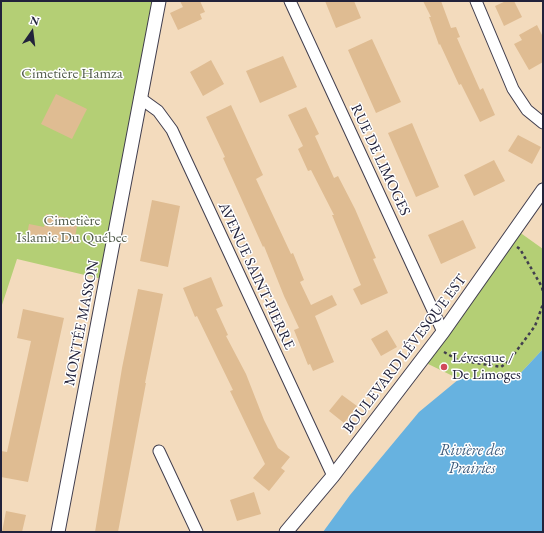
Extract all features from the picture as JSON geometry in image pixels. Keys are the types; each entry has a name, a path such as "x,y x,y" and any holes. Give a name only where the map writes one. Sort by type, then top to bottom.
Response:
{"street":[{"name":"MONTÉE MASSON","path":"58,532 159,1"},
{"name":"RUE DE LIMOGES","path":"290,1 444,332"},
{"path":"476,1 513,89 527,110 543,123"},
{"name":"AVENUE SAINT-PIERRE","path":"140,98 158,111 172,130 333,476"},
{"name":"BOULEVARD LÉVESQUE EST","path":"286,532 333,476 444,332 543,190"},
{"path":"160,451 197,532"}],"path":[{"path":"508,240 520,249 542,287 543,293"},
{"path":"433,346 458,360 501,367 509,361 535,326 543,304"}],"green space":[{"name":"Cimetière Hamza","path":"1,1 159,1 106,280 17,259 1,308"},
{"path":"515,229 543,249 543,349 515,379 459,379 422,361"}],"water":[{"name":"Rivière des Prairies","path":"543,349 543,532 323,532 350,495 419,412 459,379 515,379"}],"building":[{"path":"180,1 200,1 205,12 200,14 202,19 178,30 170,13 183,7"},
{"path":"325,1 354,1 361,18 336,28"},
{"path":"423,1 441,1 451,28 456,27 460,37 457,38 480,90 483,88 495,115 480,122 461,84 459,85 440,44 439,45 429,17 431,17"},
{"path":"506,1 514,1 522,17 504,26 495,6"},
{"path":"537,25 543,37 543,62 529,70 514,44 522,40 519,35"},
{"path":"372,39 401,102 376,113 348,50"},
{"path":"283,56 297,87 260,103 246,71"},
{"path":"211,60 224,84 203,96 190,72"},
{"path":"56,94 87,109 72,139 41,124"},
{"path":"231,105 263,175 256,179 291,254 293,253 304,280 300,282 311,305 332,295 337,305 315,316 334,362 313,371 310,364 308,365 294,330 299,328 284,296 264,246 263,247 223,158 225,157 206,117"},
{"path":"306,107 319,134 315,136 334,178 338,176 355,209 376,258 373,259 388,293 361,305 353,289 361,285 332,215 334,215 311,170 308,171 298,149 303,146 288,115"},
{"path":"412,123 439,187 416,197 388,133"},
{"path":"518,135 541,147 532,164 508,151"},
{"path":"494,160 505,181 474,196 464,175"},
{"path":"152,200 180,206 168,267 140,261"},
{"path":"46,214 78,220 74,244 27,235 29,224 44,227"},
{"path":"463,220 476,248 441,264 428,235"},
{"path":"211,277 223,306 216,309 228,335 226,336 246,374 264,420 278,448 290,457 281,468 285,471 269,491 253,478 265,464 230,391 233,390 197,316 195,317 183,288"},
{"path":"138,289 163,294 118,532 95,532 122,368"},
{"path":"23,309 64,318 28,482 1,477 1,451 7,452 31,341 17,338"},
{"path":"387,330 397,347 381,356 371,339"},
{"path":"342,395 357,406 344,423 329,411"},
{"path":"254,492 261,514 237,521 230,500"},
{"path":"6,511 26,515 22,532 2,532"}],"place":[{"name":"Lévesque / De Limoges","path":"444,367"}],"park label":[{"name":"Cimetière Islamic Du Québec","path":"72,230"}]}
